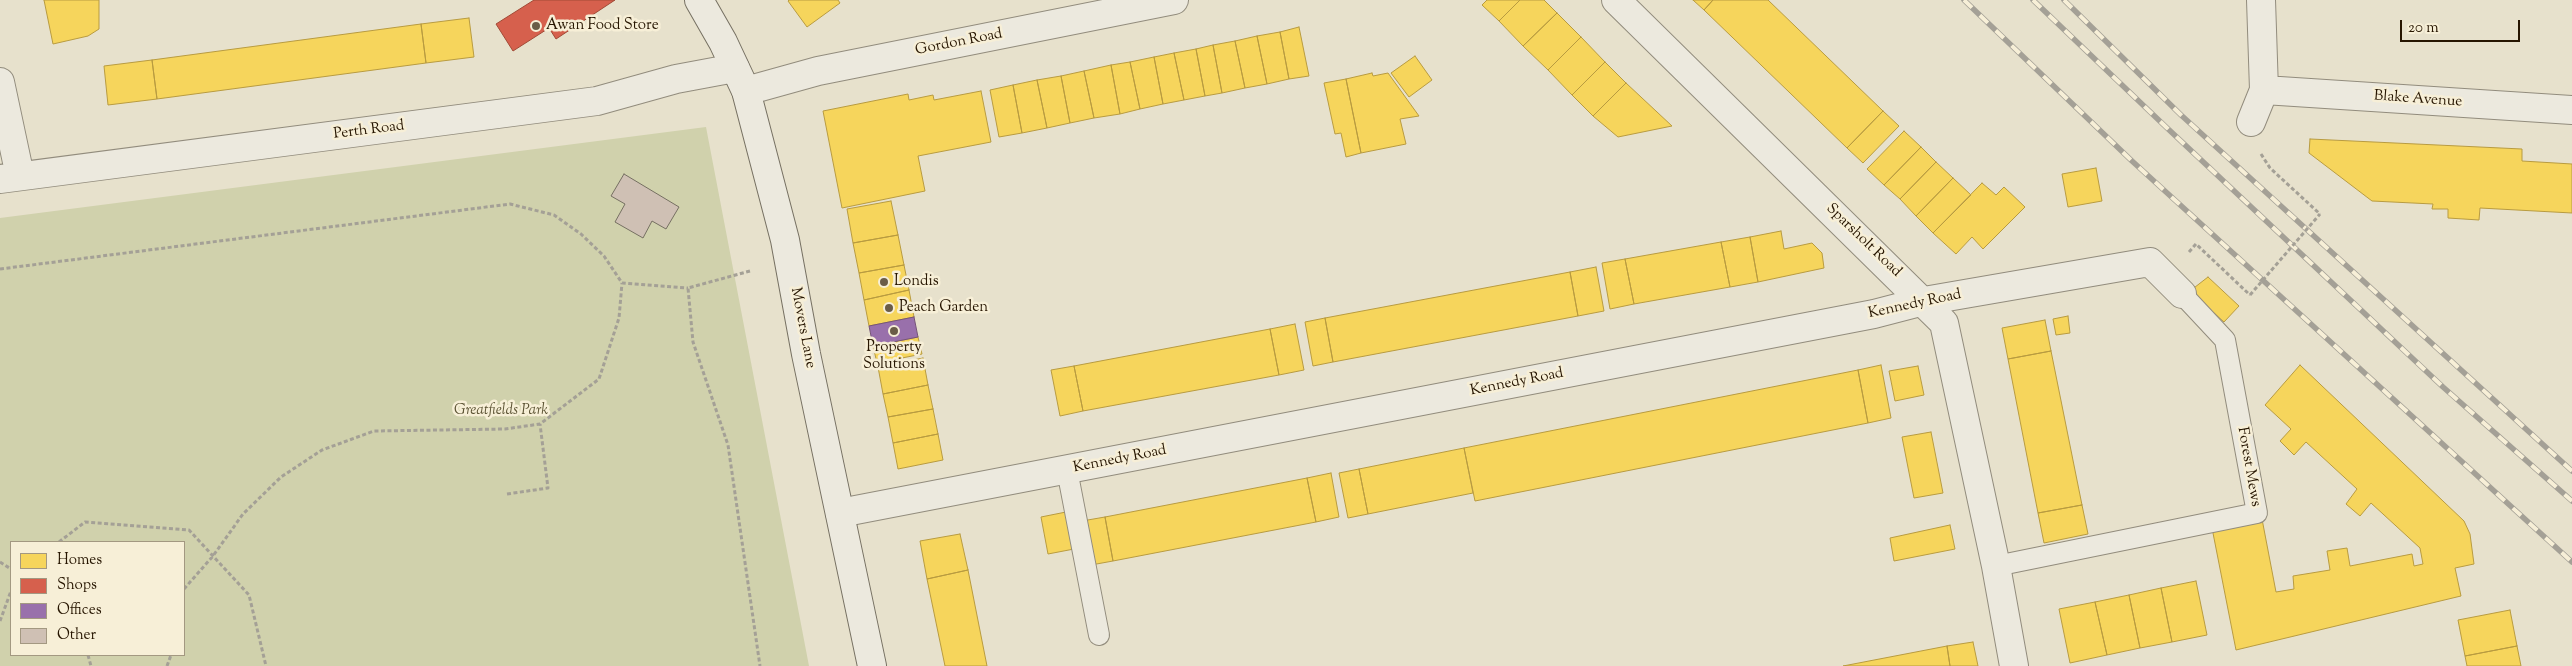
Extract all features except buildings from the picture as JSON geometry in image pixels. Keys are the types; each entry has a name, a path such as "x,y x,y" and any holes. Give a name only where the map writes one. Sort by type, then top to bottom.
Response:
{"street":[{"name":"Movers Lane","path":"699,0 723,42 740,79 785,240 872,666"},
{"name":"Gordon Road","path":"740,79 818,71 1174,0"},
{"name":"Sparsholt Road","path":"1616,0 1944,323 1996,566 2014,666"},
{"path":"2251,122 2264,90 2261,0"},
{"name":"Perth Road","path":"10,177 597,101 676,79 740,79"},
{"path":"0,82 10,177"},
{"name":"Blake Avenue","path":"2264,90 2572,110"},
{"name":"Kennedy Road","path":"840,513 1874,314 1924,302 2150,262 2182,294"}],"lane":[{"name":"Forest Mews","path":"1996,566 2257,513 2225,340 2182,294"},
{"path":"1067,470 1099,635"}],"path":[{"path":"2196,244 2250,295 2320,214 2270,168"},
{"path":"0,269 510,204 554,215 567,224 604,256 622,283 619,318 599,379 540,424 505,429 374,431 322,450 280,477 243,514 213,556 185,588"},
{"path":"622,283 688,288 750,271"},
{"path":"688,288 693,342 728,445 760,666"},
{"path":"507,494 548,488 540,424"},
{"path":"60,541 85,522 189,530 249,596 266,666"},
{"path":"0,620 10,594"}],"green space":[{"name":"Greatfields Park","path":"706,127 809,666 0,666 0,218"}],"railway":[{"path":"1964,0 2132,161 2572,562"},
{"path":"2033,0 2443,387 2572,501"},
{"path":"2064,0 2181,115 2572,471"}],"place":[{"name":"Awan Food Store","path":"536,26"},
{"name":"Londis","path":"884,282"},
{"name":"Peach Garden","path":"889,308"},
{"name":"Property Solutions","path":"894,331"}]}
